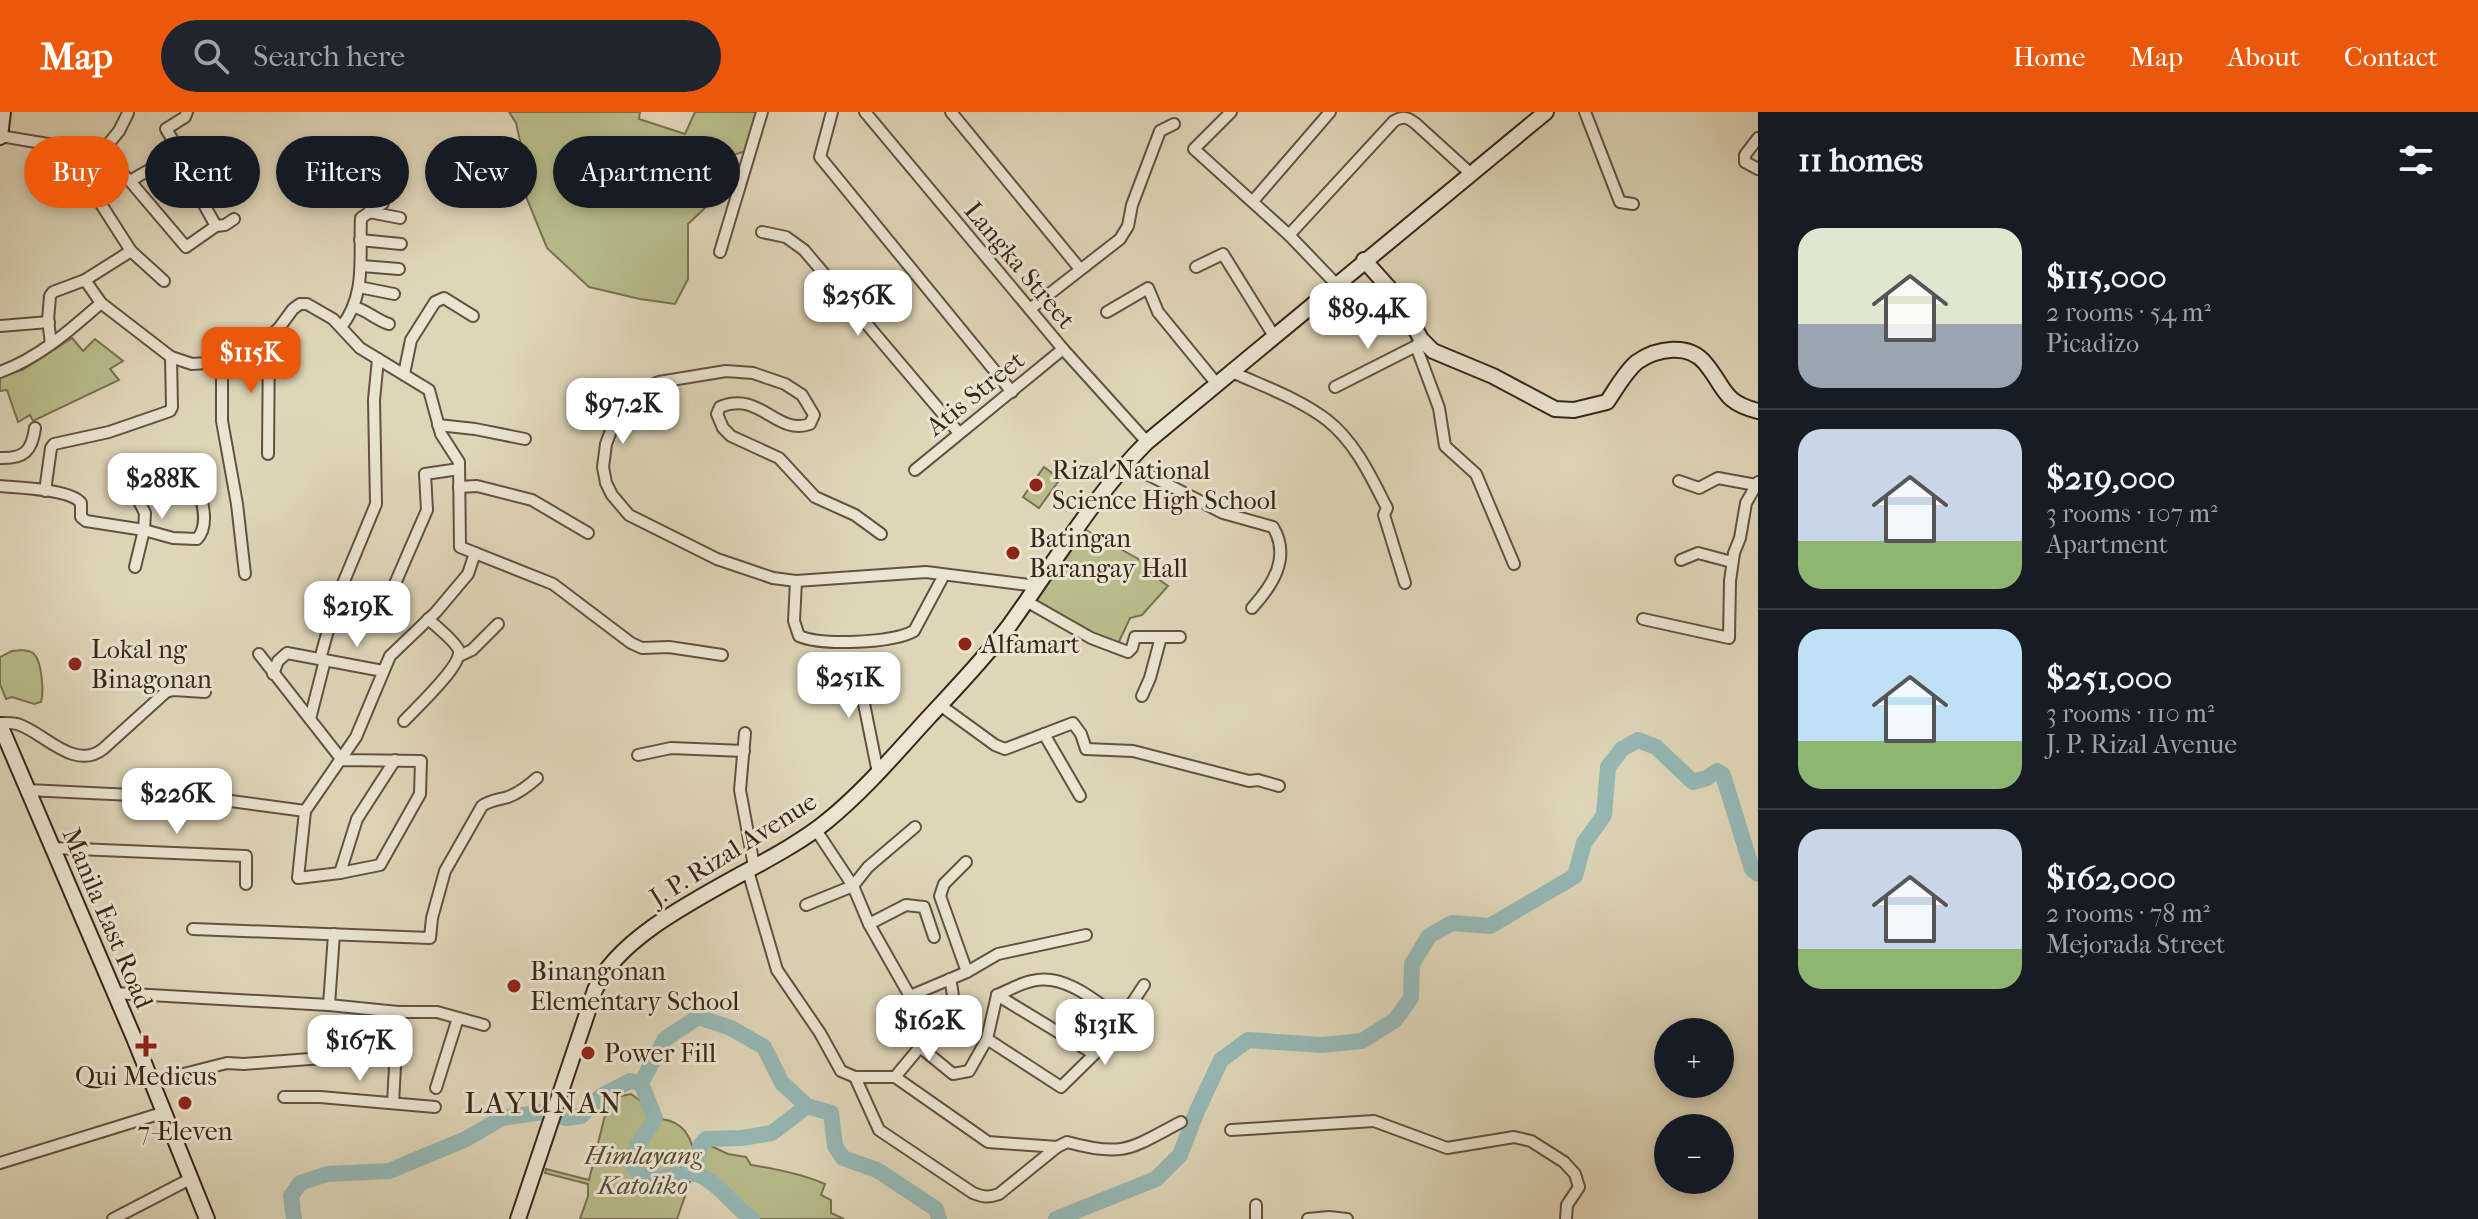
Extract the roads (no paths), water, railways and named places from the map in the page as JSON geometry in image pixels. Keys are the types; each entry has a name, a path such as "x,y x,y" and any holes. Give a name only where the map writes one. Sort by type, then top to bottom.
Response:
{"main road":[{"path":"0,136 3,112"},
{"name":"J. P. Rizal Avenue","path":"518,1219 595,990 609,966 644,933 816,830 848,803 1006,630 1121,468 1147,442 1546,112"},
{"path":"1364,260 1398,298 1418,342 1493,376 1555,409 1574,410 1607,402 1637,362 1670,349 1693,352 1705,362 1731,401 1758,411"},
{"name":"Manila East Road","path":"0,724 207,1219"}],"street":[{"path":"720,252 762,112"},
{"path":"832,112 820,157 1012,392"},
{"name":"Langka Street","path":"865,112 1063,349 1147,442"},
{"path":"951,112 1080,269"},
{"path":"1231,112 1194,149 1289,235 1336,284"},
{"path":"1253,201 1330,112"},
{"path":"1585,112 1620,202 1633,204"},
{"path":"115,136 128,113"},
{"path":"171,136 166,129 183,114"},
{"path":"1289,235 1401,117 1415,123 1470,173"},
{"path":"1030,309 1120,239 1128,226 1132,205 1160,131 1174,124"},
{"path":"0,136 24,140"},
{"path":"1758,138 1745,155 1745,162 1758,169"},
{"path":"145,174 130,181 186,247 216,226 234,219"},
{"path":"103,208 131,251 164,281"},
{"path":"206,208 216,226"},
{"path":"341,327 352,314 359,287 361,218 375,208"},
{"path":"369,212 400,218"},
{"path":"762,232 786,237 804,250 959,433"},
{"path":"360,240 401,244"},
{"path":"51,344 50,296 53,292 85,280 131,251"},
{"path":"1196,267 1223,254 1274,336"},
{"path":"362,266 399,269"},
{"path":"85,280 101,303 171,357 192,364 222,362 269,337 300,304 322,311 360,348 429,390 441,434 459,462 460,547 553,584 642,648 669,647 722,655"},
{"path":"359,287 394,294"},
{"path":"1107,312 1148,288 1158,312 1216,383"},
{"path":"404,374 411,340 439,298 473,316"},
{"path":"0,372 22,364 101,303"},
{"path":"354,307 389,324"},
{"path":"0,326 49,322"},
{"path":"268,454 269,337"},
{"path":"1335,387 1418,342 1439,408 1445,446 1476,474 1514,564"},
{"name":"Atis Street","path":"915,470 1063,349"},
{"path":"45,491 54,444 109,432 170,411 171,357"},
{"path":"310,719 337,598 376,504 374,400 378,359"},
{"path":"222,362 222,421 237,504 245,574"},
{"path":"881,534 855,515 815,497 779,458 731,436 723,428 717,414 720,407 732,402 756,406 790,426 800,428 810,424 814,415 810,406 802,395 785,384 753,373 726,371 659,382 636,392 620,407 606,444 603,467 612,495 629,515 717,559 760,574 796,581 926,572 1037,586"},
{"path":"1232,372 1298,403 1327,420 1345,438 1361,458 1387,508 1384,515 1405,583"},
{"path":"438,425 525,439"},
{"path":"0,458 12,458 28,449 33,444 35,428"},
{"path":"1121,468 1151,476 1223,513 1273,527 1281,547 1277,576 1252,608"},
{"path":"337,598 384,609 427,510 425,474 459,469"},
{"path":"1643,619 1729,638 1732,562 1746,503 1757,484 1718,478 1699,488 1679,481"},
{"path":"0,486 45,491 80,500 81,517 86,521 173,538 200,537 204,509 195,481"},
{"path":"129,482 145,513 135,567"},
{"path":"459,487 477,486 532,500 588,533"},
{"path":"342,760 421,761 420,794 380,865 298,878 305,811 356,737 390,656 468,574 475,553"},
{"path":"1681,560 1698,553 1732,562"},
{"path":"796,581 794,621 799,636 854,641 907,635 914,631 944,575"},
{"path":"1026,601 1091,638 1128,652 1135,637 1180,637"},
{"path":"428,619 455,644 459,656"},
{"path":"404,721 437,687 459,656 472,650 498,624"},
{"path":"1142,696 1161,637"},
{"path":"273,674 278,661 287,653 383,671"},
{"path":"259,654 342,760"},
{"path":"855,659 878,773"},
{"path":"0,724 18,723 68,752 91,756 103,749 166,692 205,692"},
{"path":"940,705 1005,749 1073,723 1086,749 1133,751 1279,786"},
{"path":"745,733 740,790 751,868 777,970 820,1033 841,1071 855,1077 895,1077 988,1142 1057,1147"},
{"path":"1044,734 1080,796"},
{"path":"638,755 678,748 744,751"},
{"path":"340,873 357,819 395,760"},
{"path":"193,929 430,938 432,918 445,871 482,806 488,801 508,797 537,778"},
{"path":"27,790 216,799 305,811"},
{"path":"806,905 853,886 868,867 915,827"},
{"path":"816,830 853,886 869,924 928,1028"},
{"path":"53,848 246,856 246,884"},
{"path":"966,862 944,884 940,896 967,972"},
{"path":"869,924 906,905 924,907 934,937"},
{"path":"329,1005 334,934"},
{"path":"910,996 967,972 998,954 1086,935"},
{"path":"928,1028 942,1026 951,1016 954,1004 950,979"},
{"path":"987,1039 1061,1087 1126,1023 1069,985 1054,981 1033,980 997,995"},
{"path":"1121,1020 1144,985"},
{"path":"114,993 437,1012 484,1025"},
{"path":"920,1047 953,1074 969,1071 987,1039 997,995"},
{"path":"997,995 1094,1054"},
{"path":"393,1103 398,1012"},
{"path":"436,1088 458,1018"},
{"path":"895,1077 920,1047 928,1028"},
{"path":"152,1082 227,1063 349,1056"},
{"path":"855,1077 879,1130 973,1193 989,1198 1011,1186 1067,1142 1108,1151 1130,1149 1181,1122"},
{"path":"284,1097 435,1107"},
{"path":"0,1163 162,1113"},
{"path":"1231,1130 1374,1121 1447,1148 1514,1137 1531,1141 1564,1162 1575,1174 1579,1187 1567,1205 1566,1219"},
{"path":"113,1219 190,1179"},
{"path":"1256,1205 1256,1219"},
{"path":"1308,1219 1347,1219"}],"waterway":[{"path":"1056,1219 1156,1179 1180,1155 1221,1060 1248,1040 1322,1045 1362,1041 1395,1020 1411,998 1412,964 1429,936 1452,923 1490,926 1575,876 1584,843 1604,815 1608,767 1622,749 1638,740 1656,747 1693,782 1717,771 1723,775 1752,869 1758,874"},
{"path":"641,1083 665,1039 698,1017 731,1028 764,1047 782,1083 807,1106 831,1113 835,1146 843,1158 877,1170 936,1209 939,1219"},
{"path":"294,1219 291,1196 300,1183 327,1174 389,1171 466,1139 502,1118 549,1111 566,1118 581,1116 601,1096 630,1081 641,1083 655,1118 632,1161 639,1175 655,1179 684,1173 697,1174 712,1183 752,1219"},
{"path":"694,1174 700,1146 706,1139 772,1133 807,1106"}],"place":[{"name":"Rizal National Science High School","path":"1036,485"},
{"name":"Batingan Barangay Hall","path":"1013,553"},
{"name":"Alfamart","path":"965,644"},
{"name":"Lokal ng Binagonan","path":"75,664"},
{"name":"Binangonan Elementary School","path":"514,986"},
{"name":"Qui Medicus","path":"146,1046"},
{"name":"Power Fill","path":"588,1053"},
{"name":"7-Eleven","path":"185,1103"}],"district":[{"name":"LAYUNAN","path":"544,1103"}],"park label":[{"name":"Himlayang Katoliko","path":"643,1170"}]}
